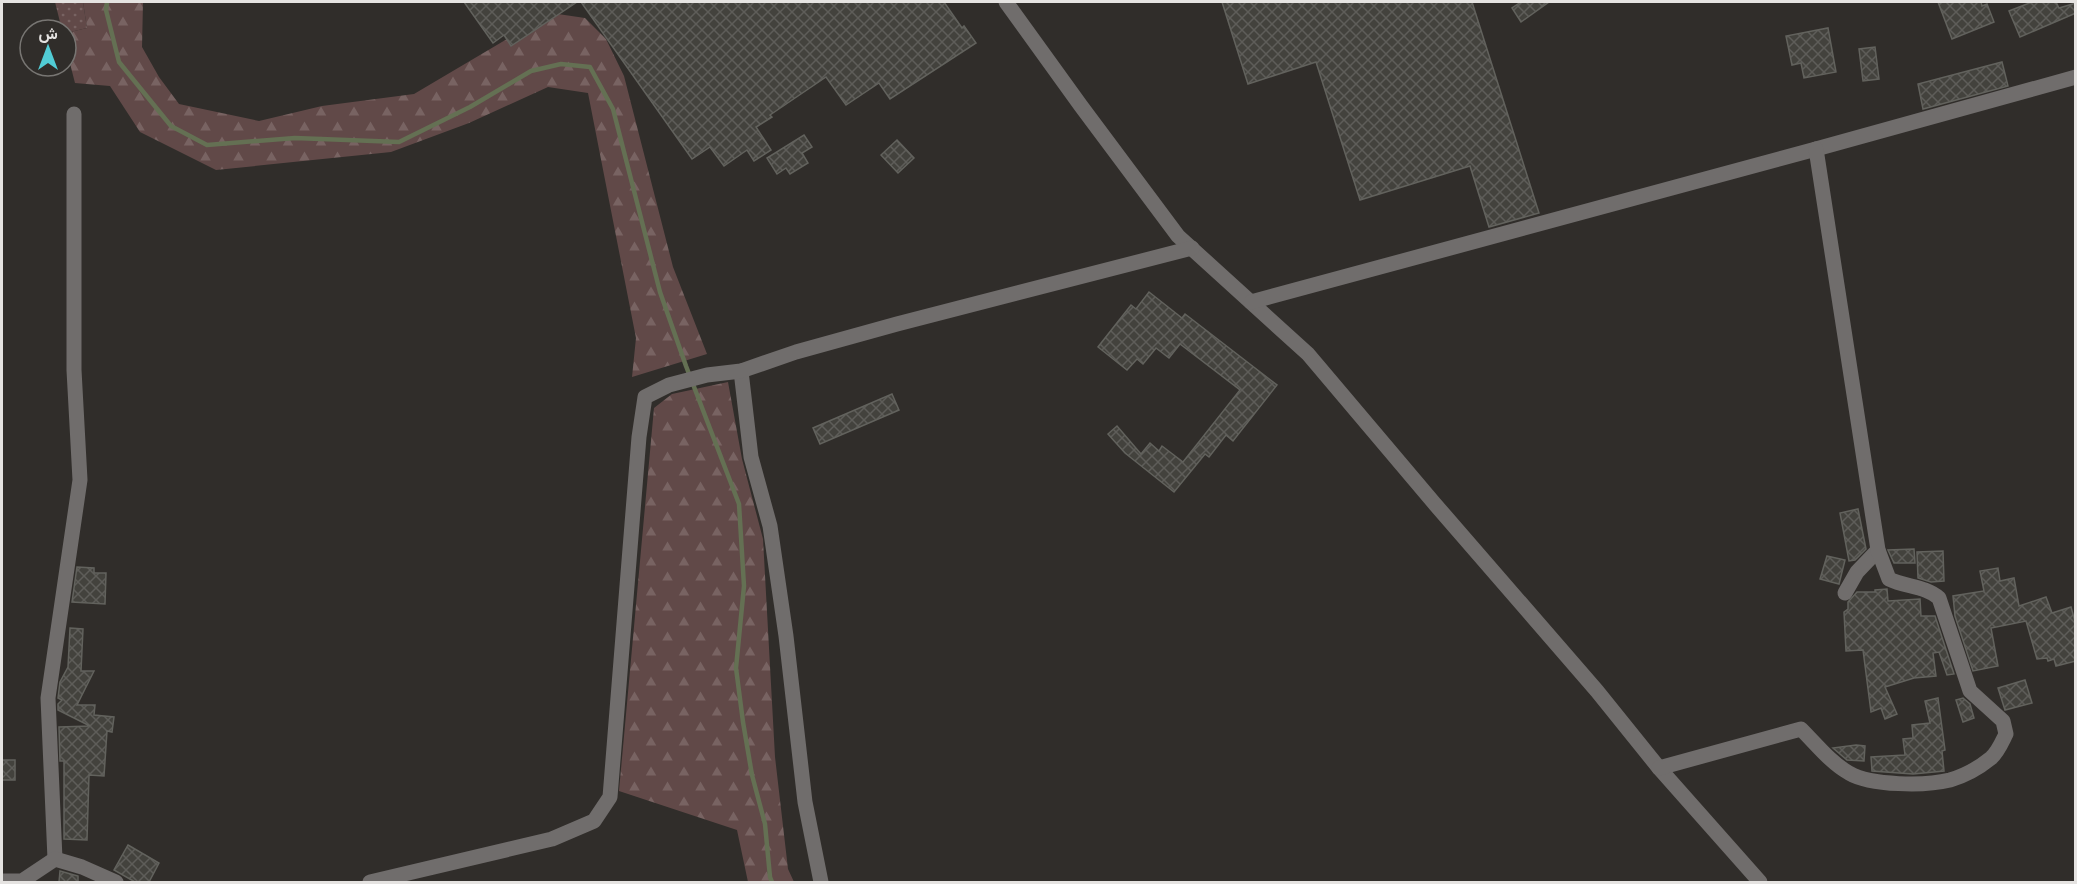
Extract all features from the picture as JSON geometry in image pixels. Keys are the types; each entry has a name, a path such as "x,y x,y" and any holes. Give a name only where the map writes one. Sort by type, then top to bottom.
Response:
{"street":[{"path":"1006,2 1171,226 1308,354 1597,690 1659,768 1760,882"},
{"path":"1251,302 2076,77"},
{"path":"55,859 48,698 80,480 74,370 74,114"},
{"path":"1659,768 1801,729 1827,756 1850,774 1884,783 1920,783 1950,779 1979,766 1993,756 2006,734 2003,721 1970,691 1939,598 1932,592 1889,579 1878,550 1816,149"},
{"path":"369,882 552,838 594,821 610,797 638,448 645,397 669,385 707,375 741,371 796,352 897,324 1192,248"},
{"path":"741,371 752,457 770,526 786,636 805,802 821,882"},
{"path":"1845,593 1857,572 1878,550"},
{"path":"2,881 22,881 55,859"},
{"path":"55,859 82,867 116,882"}],"green space":[{"path":"55,2 83,2 87,28 78,30 78,18 59,18"},
{"path":"83,2 143,2 142,47 159,77 179,104 259,121 322,106 414,94 551,13 585,18 606,39 624,76 673,267 707,354 632,377 636,338 588,93 548,87 469,123 391,152 216,170 140,132 110,86 75,83 74,78 78,78 78,30 87,28"},
{"path":"728,382 742,459 763,539 775,757 788,869 794,882 748,882 737,830 619,791 654,408 672,394"}],"building":[{"path":"464,2 577,2 511,46 504,35 493,43"},
{"path":"581,2 944,2 962,28 964,26 976,43 890,99 879,83 846,105 826,77 756,127 771,150 754,161 747,150 724,166 710,147 692,159"},
{"path":"1222,2 1472,2 1539,213 1489,227 1470,166 1360,200 1316,62 1248,84"},
{"path":"1521,2 1549,2 1521,22 1512,8"},
{"path":"1938,2 1981,2 1982,6 1987,4 1994,22 1952,39"},
{"path":"2032,2 2056,2 2059,8 2076,3 2076,13 2020,37 2009,11"},
{"path":"1828,28 1836,72 1804,78 1801,63 1792,65 1786,36"},
{"path":"1875,47 1879,79 1863,81 1859,49"},
{"path":"2002,62 2008,86 1923,109 1918,84"},
{"path":"804,135 812,147 802,153 808,163 790,174 786,168 777,174 767,158"},
{"path":"897,140 914,158 898,173 881,155"},
{"path":"1149,292 1182,318 1185,314 1277,385 1233,441 1226,435 1209,457 1205,454 1174,492 1125,453 1108,434 1117,426 1141,454 1150,443 1159,451 1162,446 1183,462 1240,390 1180,344 1169,358 1156,348 1143,364 1137,359 1127,370 1098,347 1131,305 1136,309"},
{"path":"892,394 899,410 820,444 813,428"},
{"path":"1858,509 1866,549 1855,560 1849,561 1840,513"},
{"path":"1914,549 1915,563 1894,563 1888,550"},
{"path":"1943,551 1944,581 1931,582 1918,578 1917,552"},
{"path":"1827,556 1845,560 1839,584 1820,579"},
{"path":"77,567 94,568 94,573 106,573 105,604 72,602"},
{"path":"1998,568 2000,581 2014,578 2019,606 2046,597 2052,613 2071,607 2076,625 2076,661 2056,666 2054,659 2048,661 2047,658 2037,659 2026,621 1991,628 1998,666 1973,671 1955,616 1953,596 1984,591 1980,571"},
{"path":"1887,589 1888,601 1920,599 1921,616 1935,616 1954,674 1947,675 1939,652 1933,653 1936,676 1914,678 1885,687 1897,714 1885,719 1881,708 1871,712 1863,650 1846,651 1844,612 1848,609 1848,602 1857,592"},
{"path":"70,628 83,629 81,671 94,671 77,705 95,705 94,715 114,717 112,732 107,731 104,776 89,775 87,840 64,839 64,761 60,761 59,727 90,726 58,710 58,704 62,700 58,698 60,682 68,667"},
{"path":"2025,680 2032,703 2005,710 1998,688"},
{"path":"1938,698 1945,750 1942,751 1944,771 1913,774 1872,771 1871,757 1905,755 1903,739 1913,738 1912,725 1930,723 1925,701"},
{"path":"1963,698 1970,704 1974,718 1963,722 1956,700"},
{"path":"1865,746 1864,761 1847,760 1833,748"},
{"path":"2,760 15,760 15,780 2,780"},
{"path":"128,845 159,863 149,882 135,882 114,870"},
{"path":"60,871 78,876 78,882 59,882"}],"waterway":[{"path":"107,2 106,10 119,62 171,126 207,145 295,138 399,142 470,107 531,71 561,64 590,67 613,109 660,292 739,504 744,586 736,668 752,775 765,824 772,882"}]}
